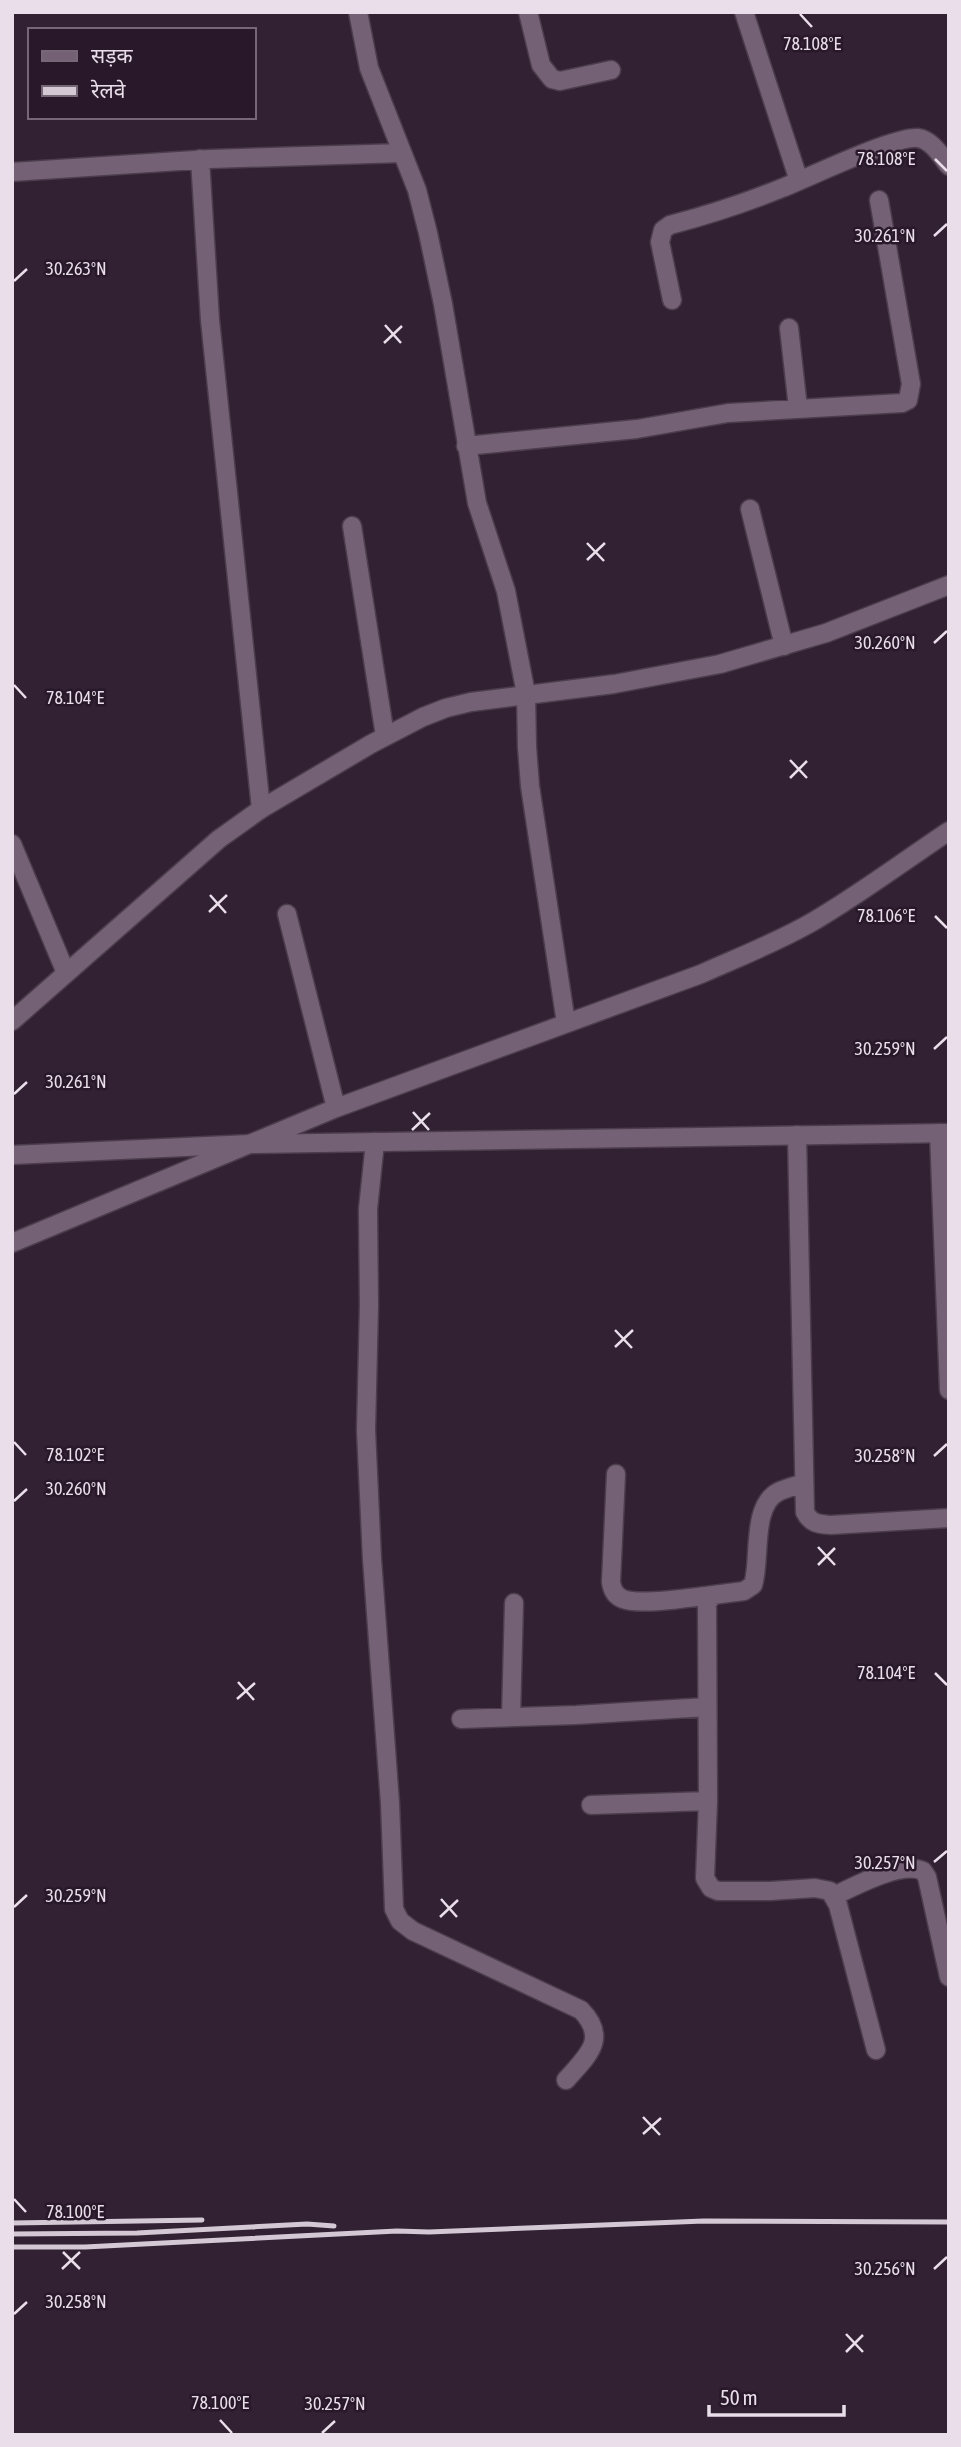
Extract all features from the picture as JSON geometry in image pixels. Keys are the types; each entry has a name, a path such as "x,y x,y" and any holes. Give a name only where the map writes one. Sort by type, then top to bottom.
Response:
{"street":[{"path":"358,12 369,68 417,190 428,233 482,524 506,591 526,694 530,786 566,1023"},
{"path":"528,12 541,65 552,79 560,80 611,69"},
{"path":"744,12 799,181"},
{"path":"672,300 660,243 663,230 670,225 718,212 864,153 909,139 919,138 927,142 949,166"},
{"path":"12,172 200,159 402,153"},
{"path":"200,159 210,320 261,808"},
{"path":"466,446 637,429 728,413 902,403 908,400 911,392 880,200"},
{"path":"789,328 798,408"},
{"path":"750,509 784,646"},
{"path":"352,526 385,736"},
{"path":"12,1021 179,872 261,808 385,736 446,708 526,694 614,684 720,664 826,633 949,585"},
{"path":"12,1243 336,1108 701,974 790,934 843,903 949,831"},
{"path":"12,845 66,973"},
{"path":"287,915 336,1108"},
{"path":"12,1155 250,1144 944,1133 949,1390"},
{"path":"797,1135 805,1512 809,1520 818,1524 949,1518"},
{"path":"375,1142 368,1209 366,1430 372,1559 390,1803 394,1909 400,1921 413,1931 581,2010 591,2020 595,2032 594,2043 566,2080"},
{"path":"616,1474 611,1581 616,1595 624,1600 662,1600 744,1591 753,1585 760,1526 766,1503 777,1492 804,1483"},
{"path":"713,1595 707,1603 708,1801 705,1878 711,1888 718,1891 815,1888 830,1891 834,1896 876,2050"},
{"path":"511,1717 514,1603"},
{"path":"461,1719 707,1707"},
{"path":"591,1805 708,1801"},
{"path":"834,1896 867,1880 895,1871 923,1871 927,1877 949,1977"}],"railway":[{"path":"12,2223 202,2220"},
{"path":"12,2247 85,2247 397,2231 704,2221 949,2222"},
{"path":"12,2234 137,2233 307,2224 334,2226"}]}
